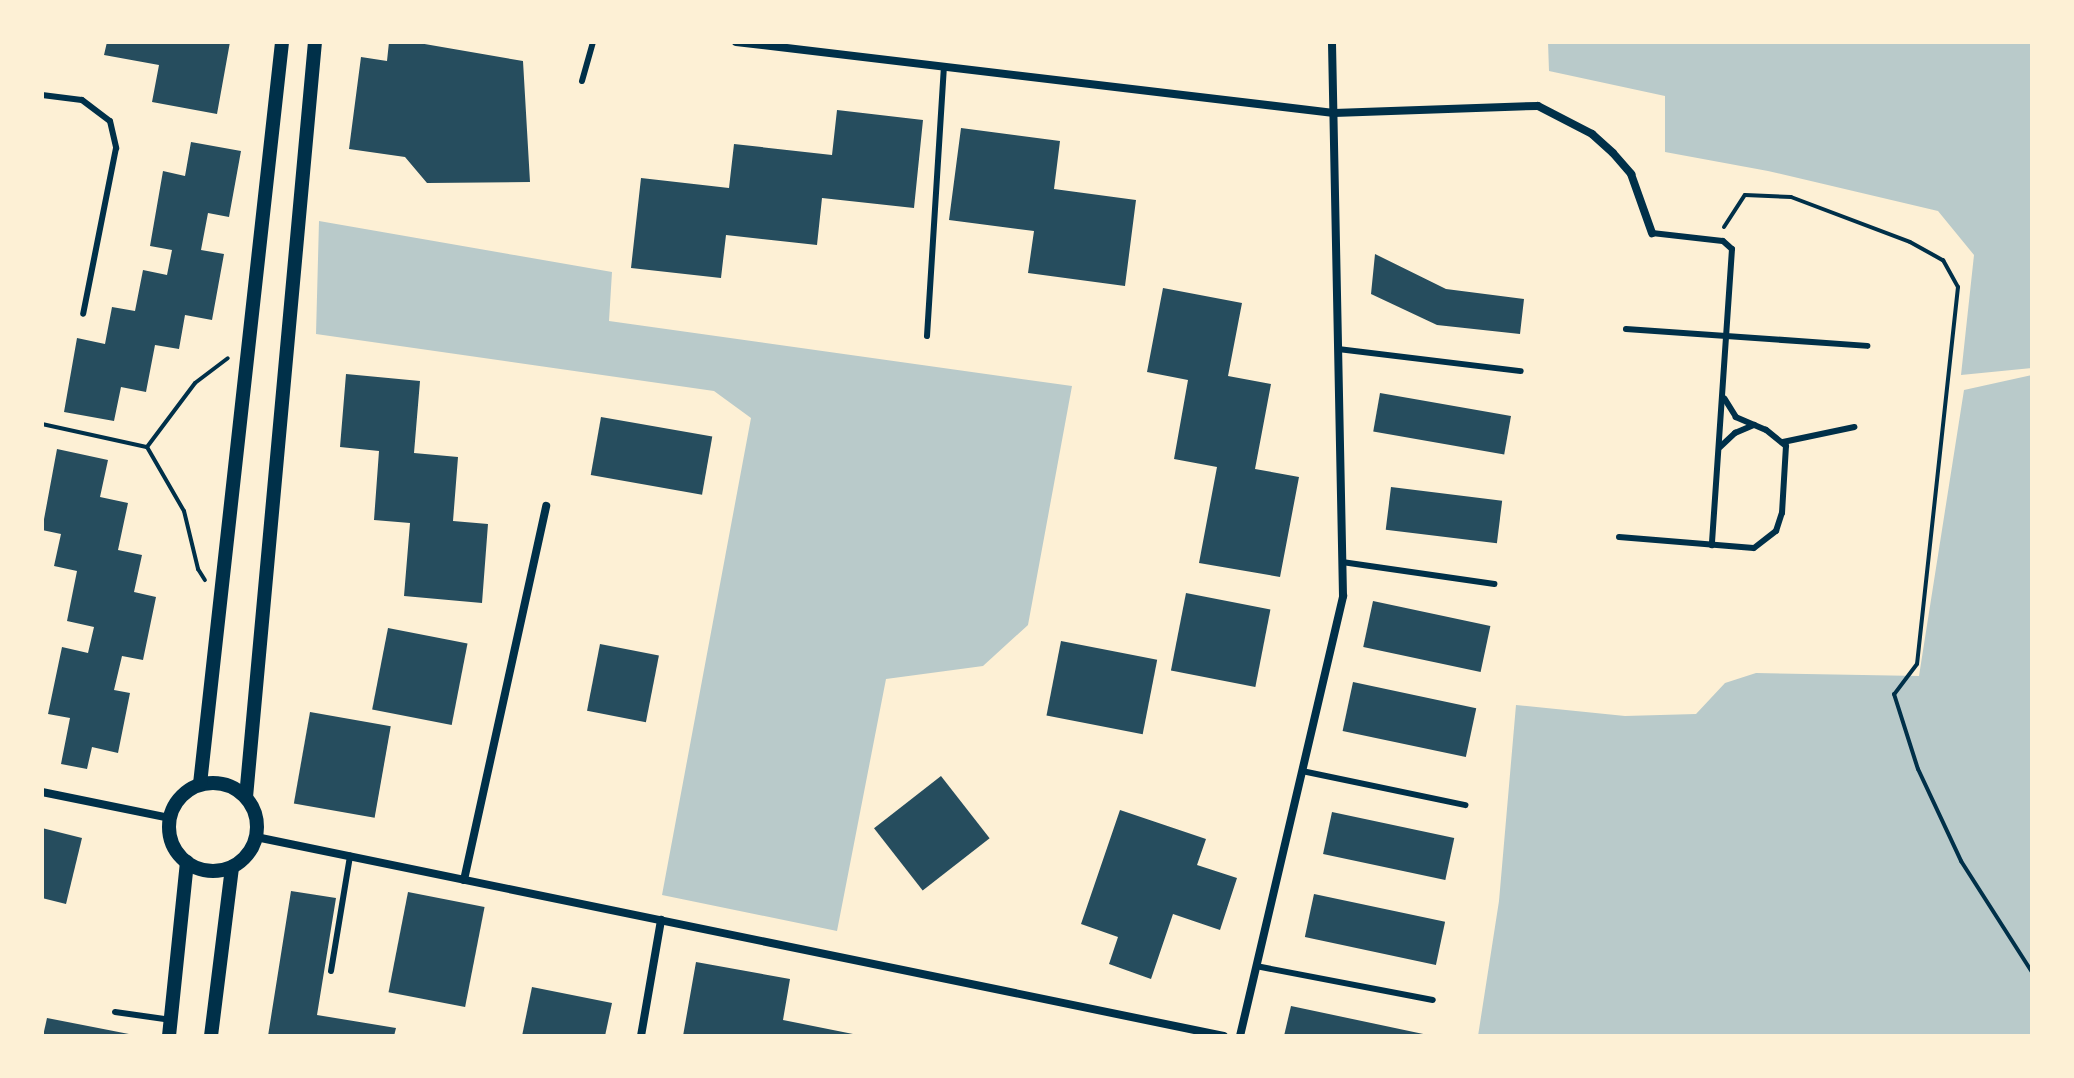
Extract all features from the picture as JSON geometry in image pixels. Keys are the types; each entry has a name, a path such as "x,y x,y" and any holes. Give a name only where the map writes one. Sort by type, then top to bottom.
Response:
{"street":[{"path":"200,784 282,42"},
{"path":"246,797 225,784 200,784 181,797 170,818 172,842 187,862 209,871 232,867 244,858 256,837 257,823 246,797 315,42"},
{"path":"736,42 1334,113 1538,106 1592,134 1613,153 1631,174 1652,233"},
{"path":"1240,1036 1343,596 1332,42"},
{"path":"464,880 546,506"},
{"path":"42,792 170,818"},
{"path":"256,837 1224,1036"},
{"path":"169,1036 187,862"},
{"path":"211,1036 232,867"},
{"path":"641,1036 661,920"}],"lane":[{"path":"582,81 593,42"},
{"path":"927,336 944,67"},
{"path":"42,95 82,100 110,121 116,148 83,314"},
{"path":"1652,233 1715,240 1728,244 1733,255 1712,545"},
{"path":"1626,329 1867,346"},
{"path":"1338,349 1521,371"},
{"path":"1619,537 1754,548 1776,531 1782,513 1787,453 1783,442 1736,417 1723,397"},
{"path":"1720,447 1735,433 1754,425"},
{"path":"1783,442 1854,427"},
{"path":"1342,562 1494,584"},
{"path":"1302,771 1465,805"},
{"path":"331,971 350,856"},
{"path":"1256,966 1433,1000"},
{"path":"115,1012 171,1020"}],"path":[{"path":"1715,240 1745,195 1791,197 1910,242 1943,260 1958,287 1917,664 1894,694 1918,769 1961,861 2031,964 2032,972"},
{"path":"147,447 195,383 251,341"},
{"path":"42,424 147,447 184,511 198,569 220,604"}],"shaded area":[{"path":"1548,42 2032,42 2032,368 1961,375 1974,255 1938,211 1768,171 1665,152 1665,96 1549,71"},
{"path":"319,221 612,272 609,321 1072,386 1028,625 983,666 886,679 837,931 662,895 751,418 714,391 316,334"},
{"path":"2032,375 2032,1036 1478,1036 1499,901 1516,705 1625,716 1696,714 1725,683 1756,673 1919,676 1964,390"}],"building":[{"path":"107,42 230,42 217,114 152,102 159,65 104,55"},
{"path":"389,42 413,42 523,61 530,182 427,183 405,157 349,149 361,57 387,61"},
{"path":"837,110 923,120 914,208 822,198 817,245 726,235 721,278 631,268 641,178 729,188 734,144 832,155"},
{"path":"961,128 1060,141 1054,189 1136,200 1125,286 1028,273 1034,231 949,220"},
{"path":"191,142 241,151 229,217 208,213 201,250 224,254 212,320 185,315 179,349 155,345 146,392 121,387 114,421 64,412 77,338 105,344 112,307 135,311 143,270 167,275 172,250 150,246 163,171 185,176"},
{"path":"1375,254 1446,289 1524,299 1520,334 1437,325 1371,294"},
{"path":"1163,288 1242,303 1228,376 1271,384 1255,469 1299,477 1280,577 1199,563 1217,467 1174,459 1188,380 1147,372"},
{"path":"346,374 420,381 414,453 458,457 453,521 488,524 482,603 404,596 410,523 374,520 379,451 340,447"},
{"path":"1380,393 1511,416 1504,455 1373,431"},
{"path":"601,417 712,437 702,495 591,475"},
{"path":"57,449 108,460 100,497 128,503 118,550 142,555 134,592 156,597 143,660 122,656 114,690 130,693 118,753 92,747 87,769 61,764 70,718 48,714 62,647 88,653 94,627 67,621 77,571 54,566 61,534 42,530"},
{"path":"1391,487 1502,501 1497,543 1386,530"},
{"path":"1186,593 1270,609 1255,687 1171,671"},
{"path":"1373,601 1490,626 1481,672 1363,647"},
{"path":"388,628 468,643 452,725 372,709"},
{"path":"1061,641 1157,660 1143,734 1046,716"},
{"path":"600,644 659,655 646,722 587,711"},
{"path":"1353,682 1476,708 1466,757 1343,731"},
{"path":"310,712 391,726 375,818 294,804"},
{"path":"941,776 990,838 923,891 874,828"},
{"path":"1120,810 1206,839 1197,865 1237,878 1220,930 1173,914 1151,979 1109,964 1118,937 1081,924"},
{"path":"1332,812 1454,838 1445,880 1323,854"},
{"path":"42,828 82,838 66,904 42,898"},
{"path":"291,891 336,898 317,1015 396,1028 394,1036 268,1036"},
{"path":"408,892 485,907 465,1007 389,992"},
{"path":"1314,894 1445,922 1436,965 1305,937"},
{"path":"696,962 790,979 783,1020 863,1036 683,1036"},
{"path":"532,987 612,1003 605,1036 522,1036"},
{"path":"1291,1006 1428,1035 1428,1036 1284,1036"},
{"path":"47,1018 134,1035 134,1036 43,1036"}]}
